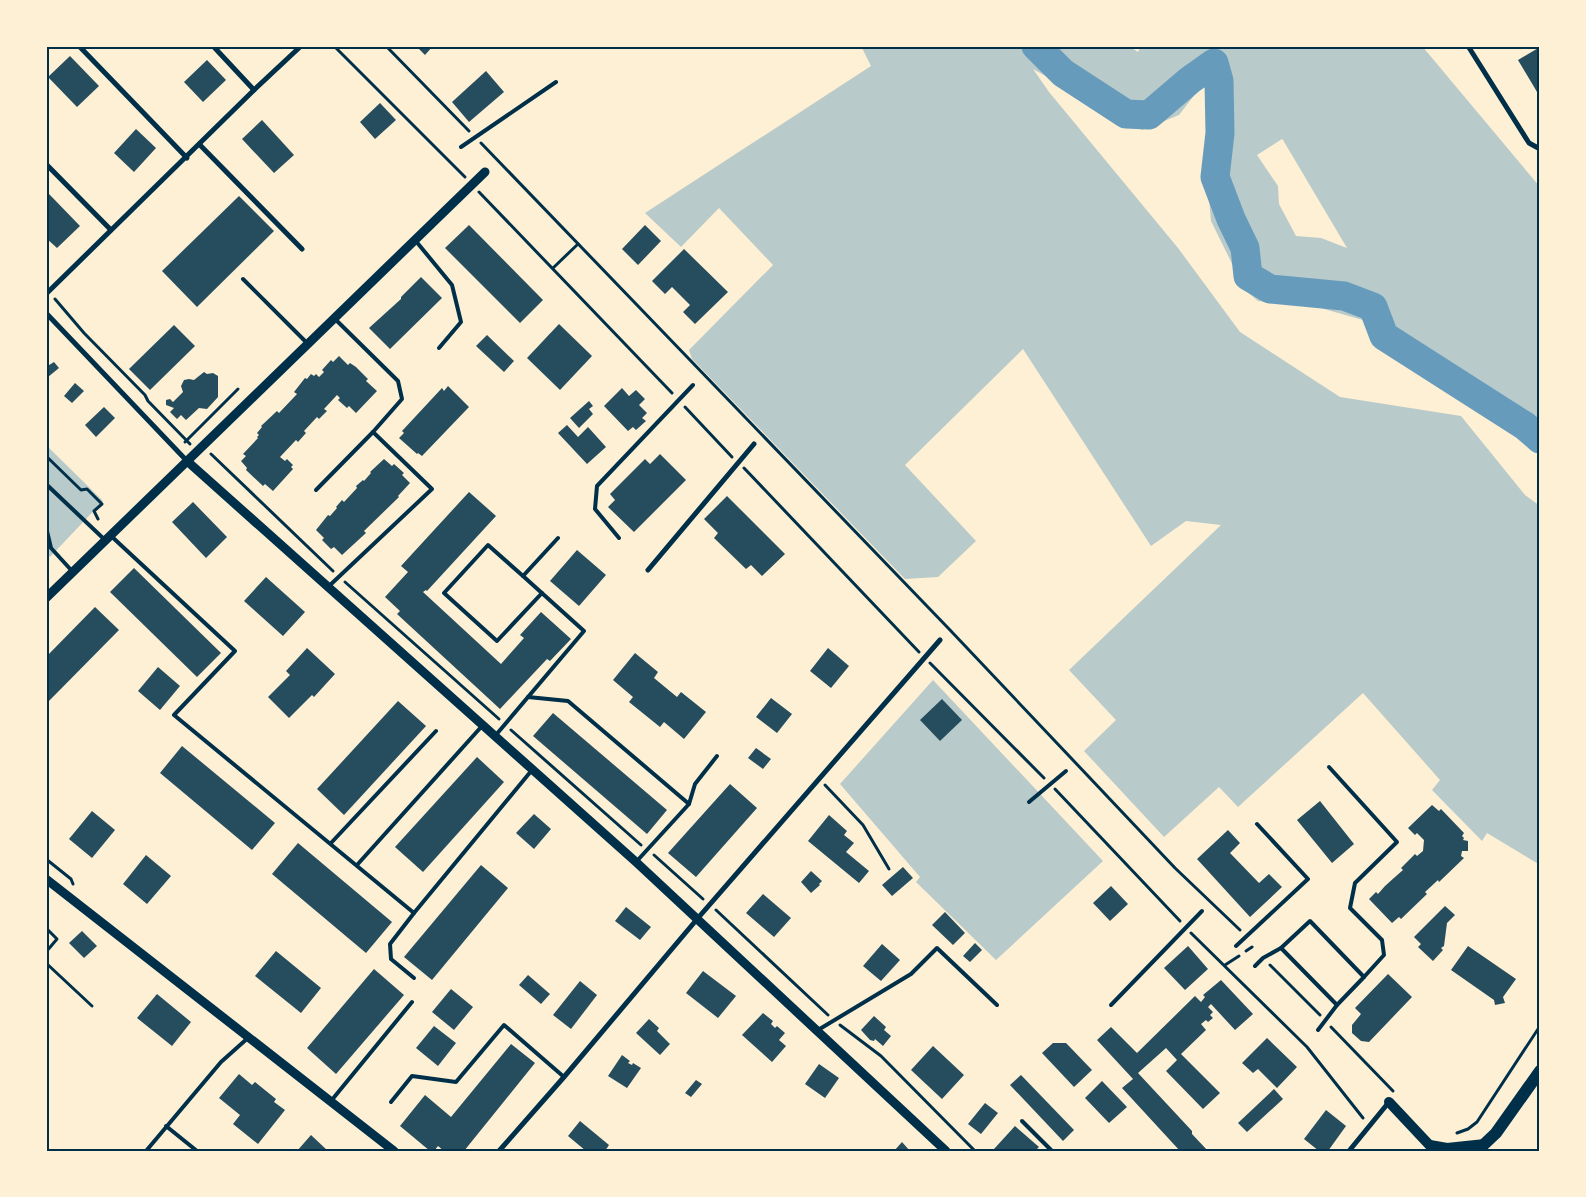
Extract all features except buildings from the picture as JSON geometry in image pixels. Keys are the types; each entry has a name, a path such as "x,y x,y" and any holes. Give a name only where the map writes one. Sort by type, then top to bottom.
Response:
{"main road":[{"path":"1389,1102 1432,1148 1483,1148 1496,1133 1540,1071"}],"street":[{"path":"78,46 187,158"},
{"path":"213,46 254,90"},
{"path":"46,294 301,46"},
{"path":"1468,46 1529,143 1540,149"},
{"path":"200,145 302,249"},
{"path":"46,164 112,230"},
{"path":"46,598 186,461 335,320 485,172"},
{"path":"46,313 186,461 698,918 946,1151"},
{"path":"648,570 754,444"},
{"path":"499,1151 698,918 940,640"},
{"path":"46,879 394,1151"},
{"path":"1349,1151 1389,1102"}],"lane":[{"path":"461,147 556,82"},
{"path":"415,240 452,285 461,322 439,348"},
{"path":"243,279 308,345"},
{"path":"316,490 373,432 402,399 398,381 335,320"},
{"path":"619,538 595,509 597,486 693,386"},
{"path":"328,587 432,488 373,432"},
{"path":"46,484 235,651 174,716 414,913"},
{"path":"46,527 51,548 73,572"},
{"path":"523,576 558,538"},
{"path":"495,736 584,631 488,544 444,593 497,642 542,593"},
{"path":"528,698 568,701 689,804"},
{"path":"357,865 482,726"},
{"path":"331,843 436,731"},
{"path":"636,862 689,804 695,784 717,756"},
{"path":"1318,1030 1337,1005 1384,955 1382,940 1350,908 1355,883 1397,842 1329,767"},
{"path":"414,978 391,960 390,944 532,770"},
{"path":"1029,802 1066,770"},
{"path":"1236,946 1308,879 1257,824"},
{"path":"1112,1005 1202,911"},
{"path":"1255,966 1263,958 1281,948 1310,921 1364,978"},
{"path":"818,1030 912,974 937,948 997,1005"},
{"path":"1281,948 1337,1005"},
{"path":"331,1101 412,1002"},
{"path":"391,1102 412,1076 456,1082 504,1025 564,1077"},
{"path":"146,1151 220,1062 249,1038"},
{"path":"1022,1121 1052,1151"},
{"path":"166,1126 197,1151"}],"path":[{"path":"334,46 461,172 471,185 553,268 925,658 1050,784 1186,928 1307,1047 1369,1126"},
{"path":"386,46 943,623 1175,868 1247,936 1252,947 1400,1097"},
{"path":"553,268 578,244"},
{"path":"46,456 81,490 86,489 102,504 94,512 96,517 107,528 108,538"},
{"path":"819,779 863,825 889,869"},
{"path":"46,928 56,939 46,952"},
{"path":"46,963 92,1006"},
{"path":"1456,1134 1468,1129 1476,1122 1540,1026"}],"shaded area":[{"path":"861,46 1129,46 1138,52 1141,46 1422,46 1540,187 1540,448 1501,416 1482,411 1434,383 1383,341 1377,324 1317,307 1258,301 1245,290 1211,221 1208,186 1221,91 1210,75 1179,115 1142,130 1033,69 1049,92 1178,248 1240,332 1340,397 1461,416 1525,495 1540,506 1540,865 1487,833 1482,841 1432,790 1440,780 1363,693 1238,807 1219,787 1164,837 1084,751 1116,720 1069,670 1221,525 1186,521 1151,546 1023,349 905,465 976,541 938,577 905,579 692,359 689,350 773,265 719,208 681,247 645,213 871,66","holes":["1282,139 1347,248 1321,238 1296,236 1279,204 1278,186 1257,155"]},
{"path":"46,445 103,501 50,557 46,552"},
{"path":"933,680 1103,861 996,960 916,882 920,877 840,784"}],"waterway":[{"path":"1036,46 1063,73 1126,114 1149,115 1190,80 1214,63 1219,81 1220,133 1215,177 1231,219 1245,248 1248,276 1270,289 1344,296 1373,307 1384,336 1525,426 1540,439"}]}
